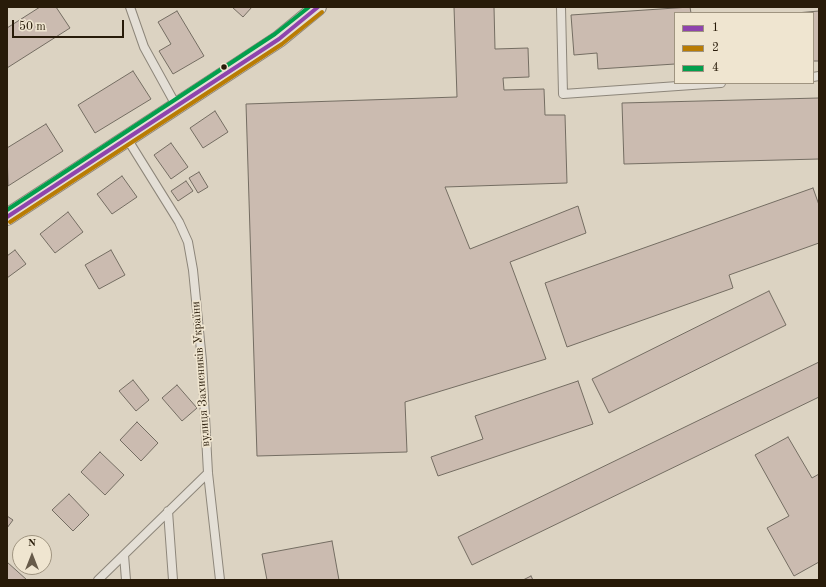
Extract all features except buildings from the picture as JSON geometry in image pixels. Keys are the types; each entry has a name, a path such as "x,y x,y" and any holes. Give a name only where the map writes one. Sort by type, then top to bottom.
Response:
{"street":[{"path":"7,217 128,140 279,39 318,7"}],"lane":[{"path":"130,7 144,47 177,107"},
{"path":"561,7 563,94 707,84"},
{"name":"вулиця Захисників України","path":"128,140 179,222 188,242 193,270 202,361 208,472 220,580"},
{"path":"98,580 208,472"},
{"path":"168,511 173,580"},
{"path":"124,555 126,580"}],"transit line":[{"name":"4","path":"7,210 275,34 309,7"},
{"name":"1","path":"7,217 279,39 318,7"},
{"name":"2","path":"10,222 282,44 322,12"}]}
